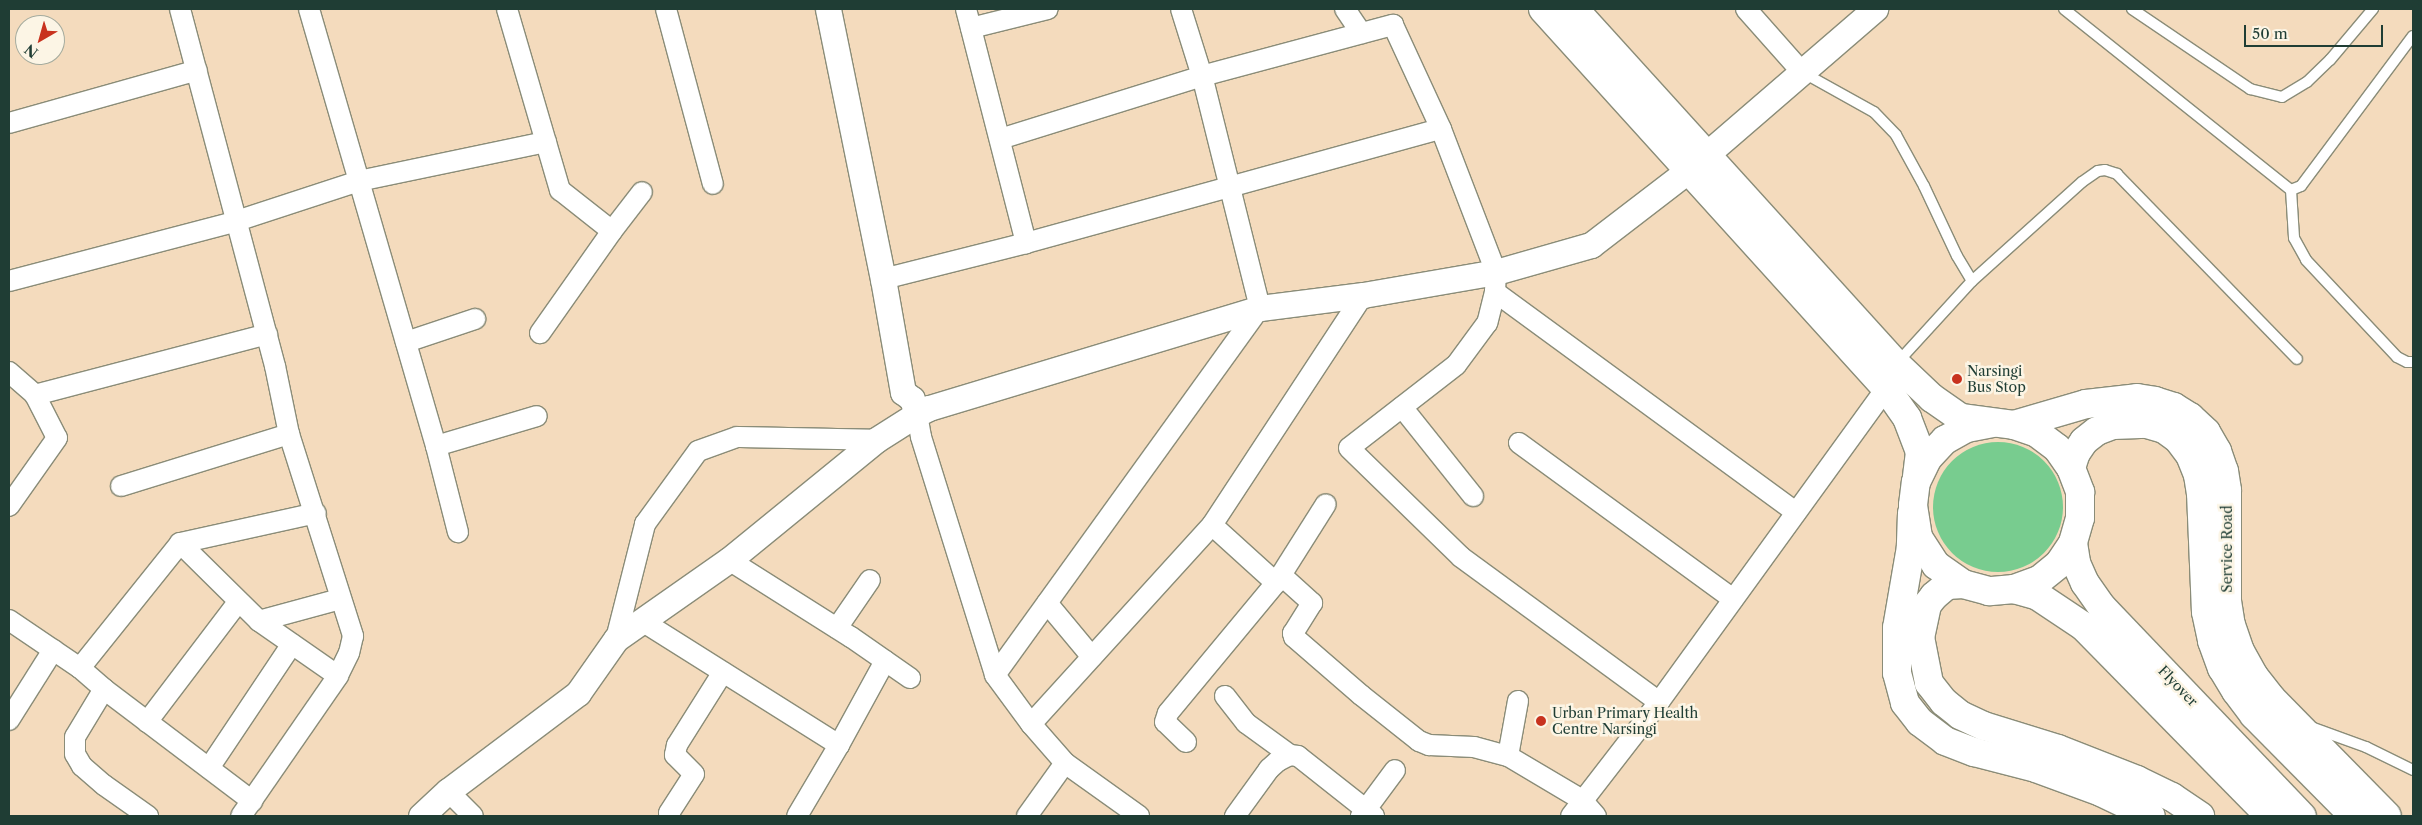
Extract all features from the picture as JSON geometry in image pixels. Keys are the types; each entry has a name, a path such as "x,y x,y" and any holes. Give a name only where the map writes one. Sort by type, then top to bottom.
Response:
{"main road":[{"path":"1543,9 1699,161"},
{"path":"1574,9 1699,161 1891,376 1932,398 1961,418 2003,424 2037,433 2050,443 2071,468 2080,492 2080,518 2073,543 2059,564 2038,580 2014,589 1988,590 1963,584 1947,586 1927,604 1920,637 1929,683 1944,702 1960,715 1984,726 2058,749 2138,780 2172,797 2200,816"},
{"path":"1891,376 1920,452 1914,494 1911,547 1903,587 1897,637 1897,673 1905,703 1920,722 1946,741 1974,752 2054,774 2101,792 2151,816"},
{"name":"Service Road","path":"2003,424 2086,404 2137,398 2174,407 2190,417 2206,432 2217,450 2224,471 2227,491 2227,601 2231,625 2240,651 2254,676 2292,721 2387,816"},
{"path":"1963,584 1936,565 1918,537 1914,494 1927,459 1945,440 1967,428 2003,424"},
{"name":"Service Road","path":"2071,468 2076,453 2084,441 2097,431 2113,425 2147,424 2164,429 2178,439 2190,455 2198,475 2201,493 2206,612 2212,641 2222,668 2254,715 2354,816"},
{"name":"Flyover","path":"2073,543 2076,563 2085,583 2102,607 2302,816"},
{"name":"Flyover","path":"2014,589 2038,596 2083,626 2270,816"}],"street":[{"path":"9,620 80,668 104,689 208,768 246,809 338,676 349,653 352,636 316,514 289,434 266,334 180,9"},
{"path":"309,9 436,446 458,532"},
{"path":"507,9 560,190 612,231"},
{"path":"666,9 712,184"},
{"path":"828,9 916,390 915,407 921,437 995,675 1031,724 1065,763 1139,816"},
{"path":"846,9 891,278"},
{"path":"966,9 1026,243"},
{"path":"971,28 1048,9"},
{"path":"1181,9 1202,76 1260,308"},
{"path":"1344,9 1361,33"},
{"path":"1746,9 1802,72"},
{"path":"421,816 448,791 578,693 616,639 729,560 915,407 930,408 1260,308 1363,295 1495,282 1591,245 1699,161 1874,9"},
{"path":"1000,139 1202,76 1393,25 1441,129 1495,282 1487,323 1456,364 1349,448 1461,557 1659,702"},
{"path":"9,123 197,70"},
{"path":"891,278 1026,243 1441,129"},
{"path":"9,281 237,221 359,181 546,142"},
{"path":"540,333 642,192"},
{"path":"1495,282 1796,512"},
{"path":"1031,724 1212,526 1363,295"},
{"path":"995,675 1260,308"},
{"path":"406,342 475,319"},
{"path":"35,396 266,334"},
{"path":"9,372 35,396 58,438 9,506"},
{"path":"1576,808 1659,702 1891,376"},
{"path":"1402,407 1473,496"},
{"path":"436,446 536,416"},
{"path":"121,486 289,434"},
{"path":"616,639 645,524 698,452 737,437 876,440"},
{"path":"1519,443 1733,599"},
{"path":"1186,742 1165,722 1168,713 1278,579 1326,504"},
{"path":"80,668 180,543 316,514"},
{"path":"1212,526 1278,579 1312,603 1293,633 1294,637 1360,695 1424,742 1474,747 1508,756 1576,808 1596,816"},
{"path":"180,543 259,621 338,676"},
{"path":"729,560 837,628 910,678"},
{"path":"837,628 870,580"},
{"path":"259,621 340,599"},
{"path":"147,722 238,602"},
{"path":"1047,603 1092,657"},
{"path":"642,621 839,745"},
{"path":"208,768 292,644"},
{"path":"9,720 52,650"},
{"path":"797,816 885,661"},
{"path":"670,816 669,813 694,774 675,754 677,745 723,672"},
{"path":"104,689 75,736 75,754 82,766 104,786 148,816"},
{"path":"1225,696 1246,723 1290,755 1298,756 1367,814 1395,770"},
{"path":"1508,756 1518,701"},
{"path":"1236,816 1269,769 1278,761 1290,755"},
{"path":"1027,816 1065,763"},
{"path":"448,791 473,816"}],"lane":[{"path":"2064,9 2290,190 2294,238 2306,260 2397,357 2407,362 2413,362"},
{"path":"2132,9 2250,89 2282,97 2307,82 2330,60 2372,9"},
{"path":"2290,190 2301,186 2413,36"},
{"path":"1802,72 1874,112 1896,135 1924,186 1957,256 1972,281"},
{"path":"1891,376 1972,281 2082,182 2098,171 2105,170 2117,174 2297,359"},
{"path":"2292,721 2366,747 2413,770"}],"green space":[{"path":"1998,442 2011,443 2023,447 2044,461 2058,482 2062,494 2062,520 2058,532 2044,553 2023,567 2011,571 1998,572 1985,571 1973,567 1952,553 1938,532 1934,520 1933,507 1934,494 1938,482 1952,461 1973,447 1985,443"}],"place":[{"name":"Narsingi Bus Stop","path":"1957,379"},
{"name":"Urban Primary Health Centre Narsingi","path":"1541,721"}]}
